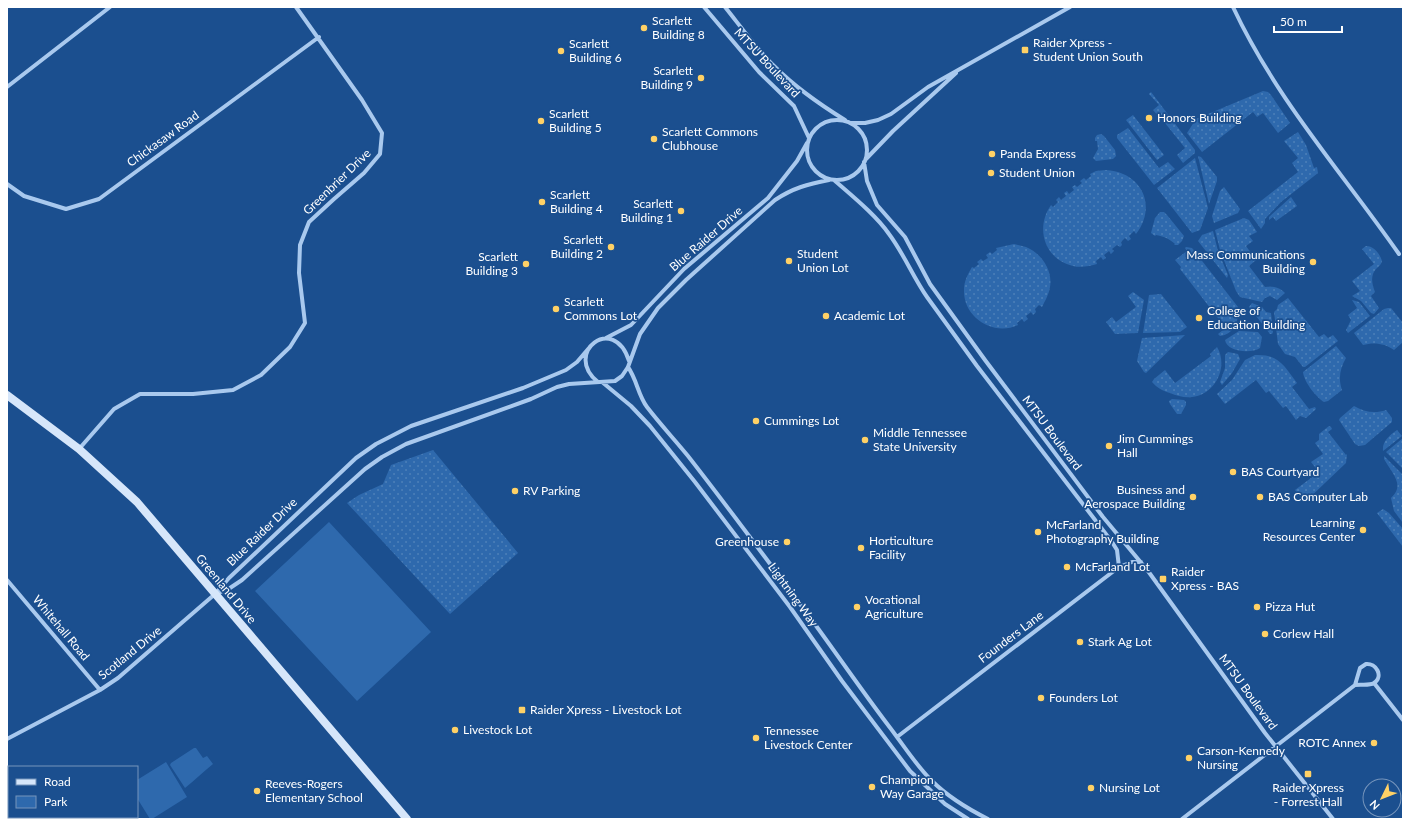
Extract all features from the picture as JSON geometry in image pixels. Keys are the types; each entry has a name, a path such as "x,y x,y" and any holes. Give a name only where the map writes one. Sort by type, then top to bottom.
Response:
{"street":[{"path":"7,87 110,7"},
{"name":"Greenbrier Drive","path":"80,449 114,410 140,394 193,394 233,390 261,375 290,347 305,323 299,273 300,245 309,222 334,198 364,173 380,154 382,133 362,100 319,37 296,7"},
{"name":"MTSU Boulevard","path":"704,7 759,72 794,106 809,138"},
{"name":"MTSU Boulevard","path":"725,7 774,65 817,102 849,122"},
{"path":"849,122 859,129 864,136 867,150 862,168 847,179 831,180 820,176 813,170 806,152 807,143 811,133 818,126 827,121 837,119 849,122 865,123 891,114 928,87 1070,7"},
{"path":"1233,7 1255,51 1286,100 1399,254"},
{"name":"Chickasaw Road","path":"7,184 24,196 66,209 99,199 319,37"},
{"path":"865,161 898,127 961,69"},
{"name":"Blue Raider Drive","path":"606,338 631,325 684,269 768,198 797,161 807,143"},
{"name":"MTSU Boulevard","path":"865,161 867,181 877,205 904,237 930,284 1103,517 1141,562 1276,746 1333,819"},
{"name":"MTSU Boulevard","path":"831,180 866,209 888,232 903,255 921,288 936,310 981,372 1112,542 1117,550 1119,568"},
{"name":"Blue Raider Drive","path":"630,362 640,334 648,320 686,280 775,200 787,192 803,185 831,180"},
{"path":"606,338 618,342 624,347 630,362 622,376 616,381 600,382 592,377 586,370 586,352 599,340 606,338"},
{"name":"Blue Raider Drive","path":"215,594 229,578 332,479 356,458 376,444 411,426 523,388 566,370 589,348"},
{"name":"Lightning Way","path":"628,367 634,376 647,407 687,455 745,531 808,614 862,692 931,780 959,802 988,819"},
{"name":"Blue Raider Drive","path":"215,594 230,588 242,580 365,469 382,456 406,444 531,399 558,387 569,384 600,382"},
{"name":"Lightning Way","path":"600,382 631,406 650,426 695,482 798,618 842,681 910,771 945,804 968,819"},
{"name":"Greenland Drive","path":"7,395 80,449 137,502 407,819"},
{"name":"Founders Lane","path":"897,737 1119,568 1132,562 1141,562"},
{"name":"Whitehall Road","path":"7,580 100,690"},
{"name":"Scotland Drive","path":"7,738 100,690 118,678 215,594"},
{"path":"1182,819 1355,685 1360,668 1366,664 1373,665 1378,670 1378,677 1374,683 1368,685 1355,685"},
{"path":"1374,683 1403,720"}],"green space":[{"path":"1263,91 1268,92 1271,95 1290,123 1278,133 1263,113 1257,117 1253,112 1202,152 1187,133 1196,119"},
{"path":"1151,92 1195,150 1195,153 1183,163 1177,155 1185,148 1153,110 1159,105 1149,94"},
{"path":"1133,115 1164,155 1157,160 1126,120"},
{"path":"1128,128 1159,168 1168,162 1175,169 1154,185 1117,138 1117,135"},
{"path":"1298,132 1306,145 1314,168 1317,167 1318,173 1281,202 1265,219 1265,223 1261,229 1248,211 1298,172 1292,163 1298,158 1284,141"},
{"path":"1101,134 1115,150 1116,156 1113,159 1096,161 1093,158 1098,149 1095,138 1097,135"},
{"path":"1198,156 1201,157 1217,177 1209,204"},
{"path":"1195,158 1208,208 1200,230 1192,233 1157,188"},
{"path":"1106,170 1118,172 1137,183 1145,202 1146,212 1142,223 1136,234 1134,231 1129,236 1131,239 1128,241 1125,238 1121,242 1122,245 1120,247 1117,245 1112,249 1114,251 1111,254 1109,251 1104,255 1106,258 1103,260 1101,257 1096,261 1097,264 1079,267 1063,262 1055,257 1045,242 1043,233 1046,214 1051,205 1053,207 1058,202 1056,200 1059,197 1061,200 1066,196 1064,193 1067,191 1069,194 1074,190 1072,187 1075,185 1077,187 1082,183 1080,181 1084,178 1086,180 1091,176 1090,174 1096,171"},
{"path":"1224,187 1240,209 1238,213 1214,223 1212,216 1220,191"},
{"path":"1291,197 1297,206 1276,221 1273,217 1269,220 1269,217"},
{"path":"1160,212 1164,212 1167,215 1184,236 1178,245 1174,245 1175,244 1173,242 1166,238 1155,236 1151,233 1155,218"},
{"path":"1244,218 1249,220 1257,232 1249,236 1253,241 1246,246 1256,260 1249,266 1265,287 1276,287 1285,293 1277,300 1270,296 1265,298 1262,302 1240,297 1236,291 1220,250 1215,230"},
{"path":"1213,231 1218,251 1228,275 1227,278 1198,241 1202,235"},
{"path":"1014,244 1026,247 1036,253 1045,263 1050,274 1049,292 1042,307 1039,305 1035,309 1036,312 1033,315 1031,312 1026,316 1028,319 1024,322 1022,319 1017,323 1018,325 1008,328 990,326 981,322 968,309 965,300 965,281 972,267 974,268 979,264 977,262 981,259 983,261 988,258 986,255 990,252 992,254 997,250 996,248"},
{"path":"1366,246 1372,247 1380,256 1382,261 1372,277 1375,292 1371,296 1379,308 1374,314 1371,313 1361,301 1352,296 1360,291 1352,281 1374,264 1362,249"},
{"path":"1185,248 1192,248 1238,307 1238,317 1235,326 1225,335 1220,336 1218,334 1223,330 1219,325 1221,322 1180,269 1181,267 1175,260 1187,251"},
{"path":"1133,292 1144,300 1138,333 1115,334 1106,322 1112,317 1116,322 1136,307 1128,296"},
{"path":"1161,294 1187,327 1180,332 1143,333 1149,295"},
{"path":"1288,298 1319,337 1324,334 1328,338 1333,335 1338,341 1305,367 1303,367 1295,357 1285,354 1278,344 1274,312 1278,305"},
{"path":"1352,300 1359,302 1370,316 1348,333 1346,330 1351,320 1348,315 1357,308"},
{"path":"1252,303 1262,307 1266,312 1271,313 1272,334 1270,334 1249,307"},
{"path":"1391,308 1403,323 1403,342 1394,350 1379,344 1363,345 1354,333 1384,309"},
{"path":"1239,331 1258,332 1262,337 1260,348 1251,351 1240,351 1230,347 1225,340"},
{"path":"1185,335 1146,373 1144,372 1137,361 1142,338"},
{"path":"1336,346 1346,358 1340,374 1342,390 1328,401 1324,402 1317,397 1311,389 1303,372"},
{"path":"1217,347 1221,363 1218,379 1213,386 1200,395 1189,397 1178,396 1163,390 1152,382 1165,370 1175,383 1211,356 1210,354"},
{"path":"1228,352 1238,354 1240,359 1232,373 1222,385 1220,382 1225,368 1225,355"},
{"path":"1255,355 1263,355 1280,362 1297,383 1292,387 1309,409 1315,407 1316,409 1306,418 1300,416 1296,420 1286,406 1283,408 1269,391 1266,393 1256,380 1225,404 1217,394 1232,380 1245,360"},
{"path":"1172,399 1184,400 1186,402 1181,414 1177,414 1170,404 1169,401"},
{"path":"1354,406 1370,412 1386,410 1392,418 1392,422 1365,445 1359,446 1355,444 1339,420"},
{"path":"1329,426 1332,429 1328,432 1346,455 1347,454 1346,463 1305,502 1295,490 1319,472 1311,462 1323,454 1315,443 1319,440 1319,434"},
{"path":"1397,430 1402,436 1383,451 1385,442"},
{"path":"1403,438 1403,469 1386,452"},
{"path":"433,450 518,553 450,614 347,503 359,495 383,484 391,465"},
{"path":"1384,456 1403,475 1403,523 1394,511 1391,498 1397,488 1396,478 1384,459"},
{"path":"1383,509 1389,513 1403,529 1403,547 1377,513"},
{"path":"329,522 431,632 357,701 255,591"},
{"path":"196,748 203,758 207,756 213,764 185,788 170,765"},
{"path":"166,762 187,797 150,819 138,800 138,779"}],"place":[{"name":"Scarlett Building 8","path":"644,28"},
{"name":"Raider Xpress - Student Union South","path":"1025,50"},
{"name":"Scarlett Building 6","path":"561,51"},
{"name":"Scarlett Building 9","path":"701,78"},
{"name":"Honors Building","path":"1149,118"},
{"name":"Scarlett Building 5","path":"541,121"},
{"name":"Scarlett Commons Clubhouse","path":"654,139"},
{"name":"Panda Express","path":"992,154"},
{"name":"Student Union","path":"991,173"},
{"name":"Scarlett Building 4","path":"542,202"},
{"name":"Scarlett Building 1","path":"681,211"},
{"name":"Scarlett Building 2","path":"611,247"},
{"name":"Student Union Lot","path":"789,261"},
{"name":"Mass Communications Building","path":"1313,262"},
{"name":"Scarlett Building 3","path":"526,264"},
{"name":"Scarlett Commons Lot","path":"556,309"},
{"name":"Academic Lot","path":"826,316"},
{"name":"College of Education Building","path":"1199,318"},
{"name":"Cummings Lot","path":"756,421"},
{"name":"Middle Tennessee State University","path":"865,440"},
{"name":"Jim Cummings Hall","path":"1109,446"},
{"name":"BAS Courtyard","path":"1233,472"},
{"name":"RV Parking","path":"515,491"},
{"name":"Business and Aerospace Building","path":"1193,497"},
{"name":"BAS Computer Lab","path":"1260,497"},
{"name":"Learning Resources Center","path":"1363,530"},
{"name":"McFarland Photography Building","path":"1038,532"},
{"name":"Greenhouse","path":"787,542"},
{"name":"Horticulture Facility","path":"861,548"},
{"name":"McFarland Lot","path":"1067,567"},
{"name":"Raider Xpress - BAS","path":"1163,579"},
{"name":"Vocational Agriculture","path":"857,607"},
{"name":"Pizza Hut","path":"1257,607"},
{"name":"Corlew Hall","path":"1265,634"},
{"name":"Stark Ag Lot","path":"1080,642"},
{"name":"Founders Lot","path":"1041,698"},
{"name":"Raider Xpress - Livestock Lot","path":"522,710"},
{"name":"Livestock Lot","path":"455,730"},
{"name":"Tennessee Livestock Center","path":"756,738"},
{"name":"ROTC Annex","path":"1374,743"},
{"name":"Carson-Kennedy Nursing","path":"1189,758"},
{"name":"Raider Xpress - Forrest Hall","path":"1308,774"},
{"name":"Champion Way Garage","path":"872,787"},
{"name":"Nursing Lot","path":"1091,788"},
{"name":"Reeves-Rogers Elementary School","path":"257,791"}]}
